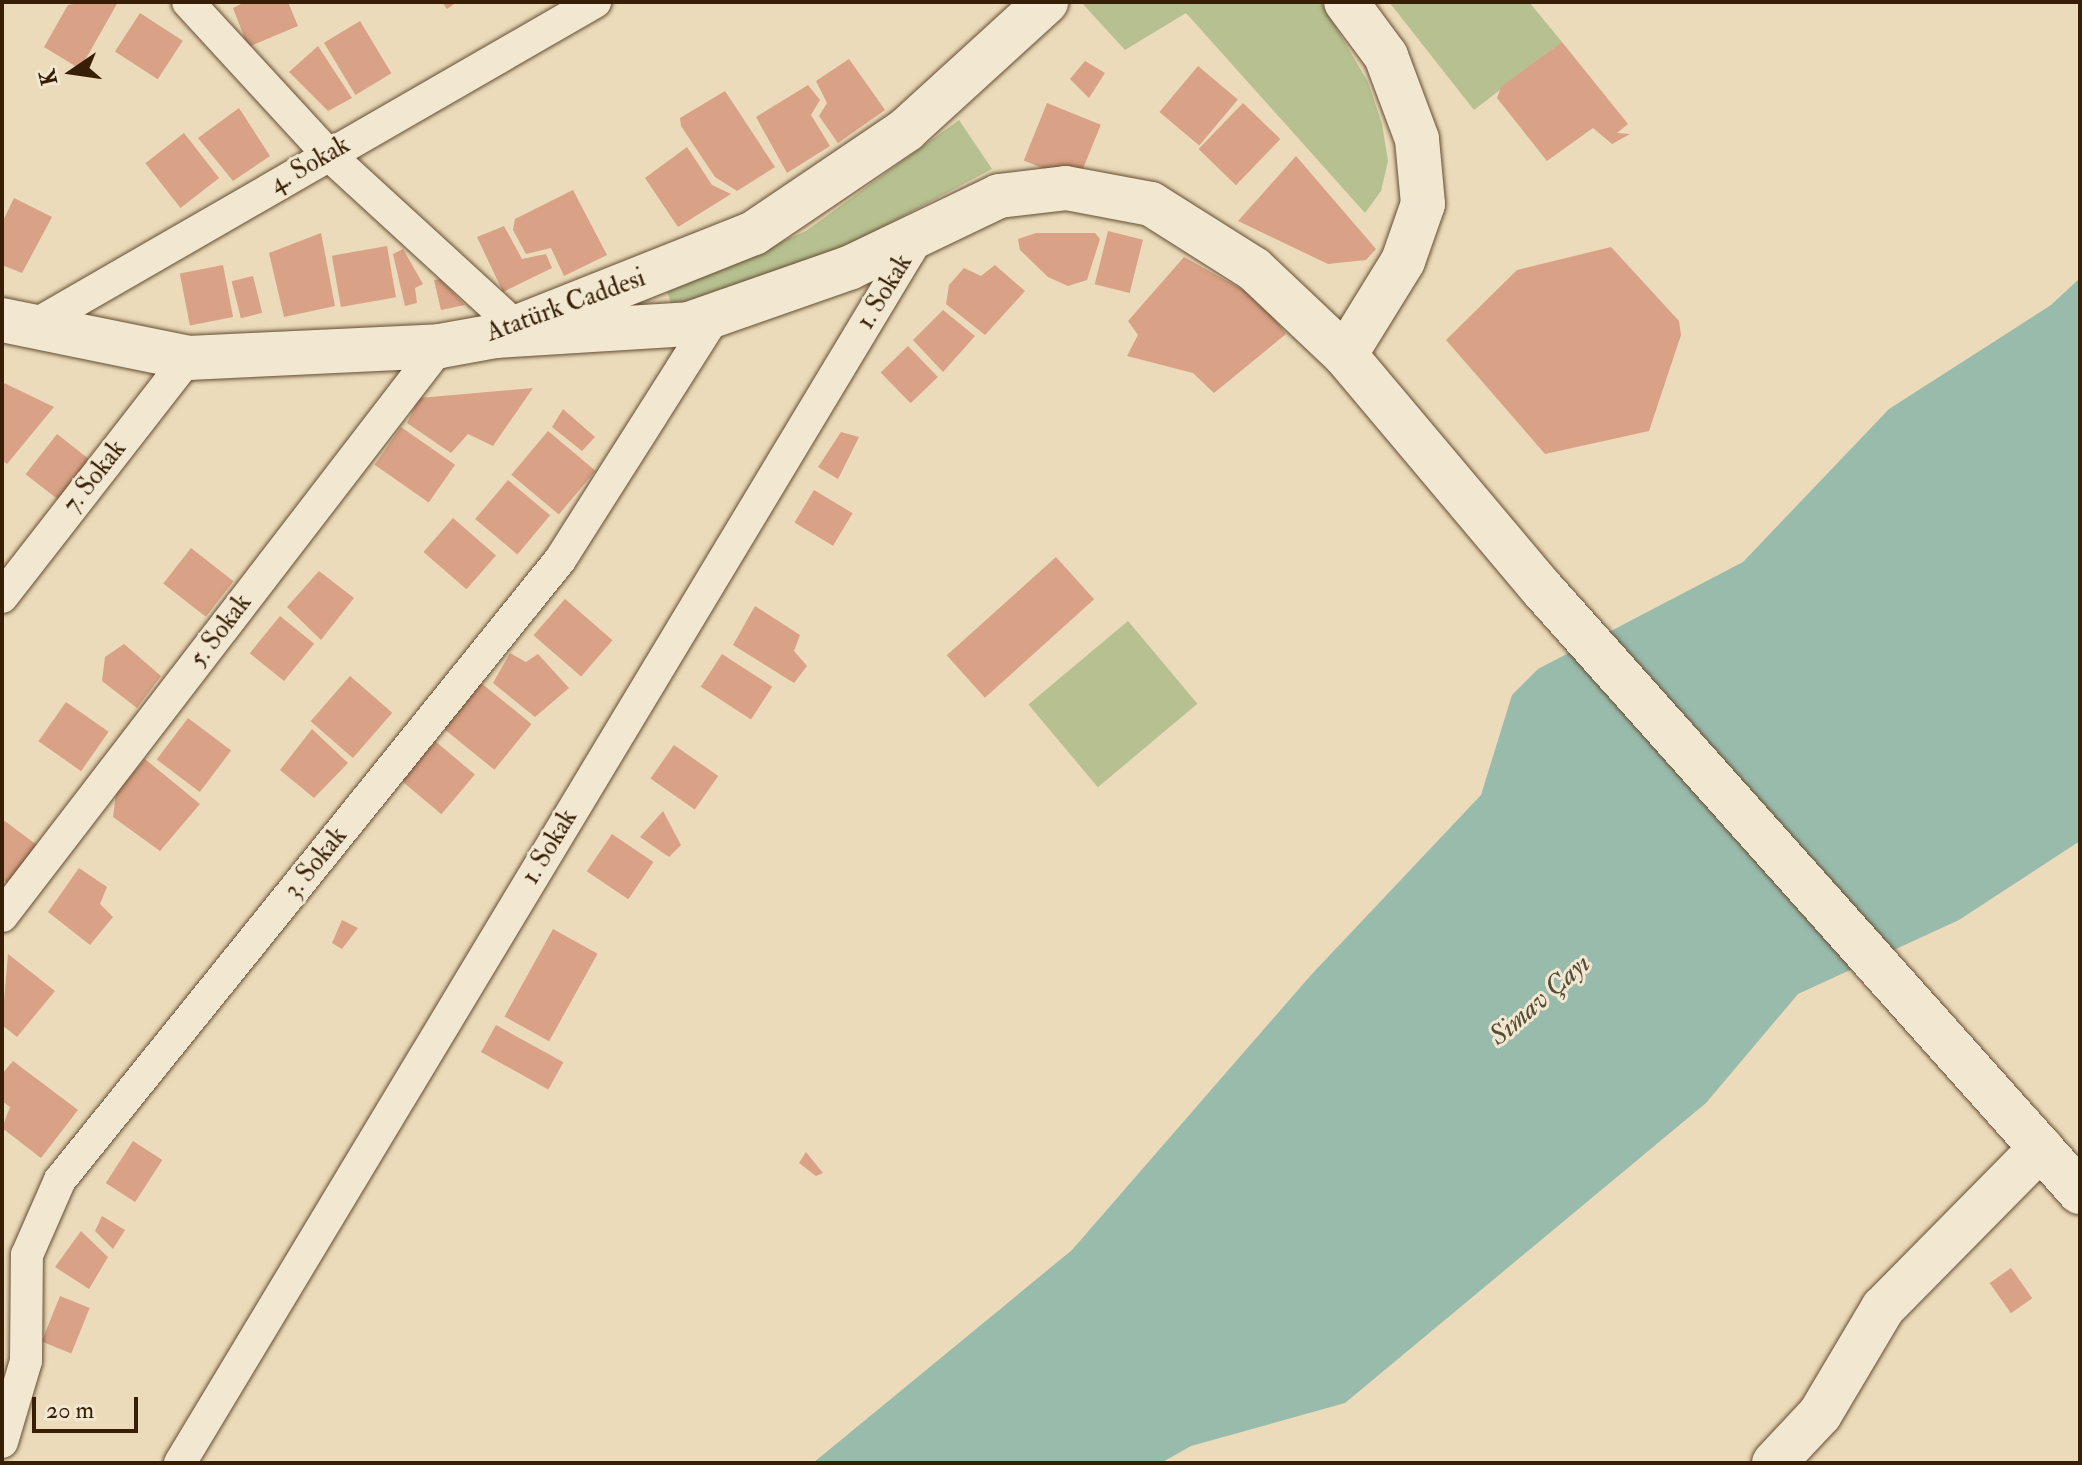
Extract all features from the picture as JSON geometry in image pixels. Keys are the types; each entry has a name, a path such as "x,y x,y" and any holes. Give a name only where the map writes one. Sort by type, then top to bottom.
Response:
{"main road":[{"name":"Atatürk Caddesi","path":"14,325 188,358 440,346 506,332 754,233 906,130 1046,2"},
{"path":"1345,355 1403,261 1423,204 1417,139 1386,56 1346,2"},
{"path":"506,332 689,324 849,268 999,196 1066,188 1151,204 1254,269 1345,355 1543,590 2057,1160 1883,1308 1820,1414 1774,1463"}],"street":[{"path":"188,2 328,154 506,332"},
{"name":"4. Sokak","path":"14,325 328,154 595,2"},
{"name":"1. Sokak","path":"180,1463 921,232"},
{"name":"3. Sokak","path":"2,1442 26,1361 15,1251 60,1180 560,560 716,314"},
{"name":"5. Sokak","path":"2,916 440,346"},
{"name":"7. Sokak","path":"2,597 188,358"}],"green space":[{"path":"1081,2 1321,2 1368,82 1382,124 1388,161 1381,191 1365,213 1186,13 1125,50"},
{"path":"1389,2 1529,2 1562,42 1474,110"},
{"path":"959,120 992,169 839,250 675,313 667,292 806,231"},
{"path":"1128,621 1197,704 1098,787 1028,705"}],"water":[{"name":"Simav Çayı","path":"2080,278 2080,841 1959,920 1798,994 1706,1103 1345,1403 1191,1446 1161,1463 813,1463 1072,1250 1311,975 1481,795 1512,695 1538,669 1743,562 1889,409 2051,305"}],"building":[{"path":"118,2 80,69 44,47 68,5"},
{"path":"245,2 288,2 298,26 248,47 233,8"},
{"path":"442,2 457,2 447,9"},
{"path":"140,13 183,41 158,79 115,52"},
{"path":"360,21 391,73 355,95 324,43"},
{"path":"1562,42 1628,124 1617,133 1630,134 1612,144 1593,128 1547,161 1497,98 1501,87"},
{"path":"318,46 352,98 328,111 289,72"},
{"path":"849,59 885,110 838,143 819,116 827,103 816,81"},
{"path":"1085,61 1105,73 1089,98 1070,79"},
{"path":"1198,66 1238,99 1199,145 1159,112"},
{"path":"808,85 820,100 811,115 830,146 787,173 756,117"},
{"path":"725,91 775,167 737,191 715,177 681,126 680,118"},
{"path":"1047,103 1101,125 1078,182 1024,160"},
{"path":"1243,103 1280,139 1236,185 1199,149"},
{"path":"239,108 270,156 233,181 198,138"},
{"path":"184,133 219,178 180,208 145,163"},
{"path":"687,147 712,185 731,194 678,227 645,178"},
{"path":"1296,156 1376,249 1366,260 1328,264 1238,221"},
{"path":"573,190 607,255 564,276 551,248 526,254 513,230 515,219"},
{"path":"14,198 52,217 22,273 2,265 2,223"},
{"path":"504,226 522,259 546,254 552,268 503,292 477,237"},
{"path":"1108,231 1143,240 1130,293 1095,284"},
{"path":"321,233 335,306 284,317 269,253"},
{"path":"1036,233 1095,233 1100,239 1087,280 1068,286 1048,277 1020,250 1018,239"},
{"path":"387,246 396,297 341,307 332,256"},
{"path":"1611,247 1679,321 1681,335 1649,431 1545,454 1446,340 1517,270"},
{"path":"403,249 423,284 415,288 417,303 405,306 393,254"},
{"path":"1184,257 1261,300 1286,334 1214,393 1193,373 1127,356 1138,335 1128,321"},
{"path":"223,265 233,317 190,325 180,273"},
{"path":"995,265 1025,291 985,335 946,304 949,285 964,268 981,276"},
{"path":"253,276 262,313 241,318 232,281"},
{"path":"440,279 465,305 441,310 434,280"},
{"path":"943,310 975,336 943,372 913,340"},
{"path":"908,346 938,377 911,403 881,372"},
{"path":"2,382 54,407 7,464 2,460"},
{"path":"533,388 493,446 468,434 451,453 407,423 419,398"},
{"path":"563,409 595,437 582,451 552,427"},
{"path":"401,427 455,465 429,503 375,465"},
{"path":"548,431 595,471 559,515 511,475"},
{"path":"841,432 859,437 838,479 818,467"},
{"path":"57,434 94,463 63,503 26,474"},
{"path":"508,480 550,515 517,554 475,519"},
{"path":"814,490 853,513 833,546 794,523"},
{"path":"453,518 496,555 466,589 423,552"},
{"path":"191,548 234,581 206,617 163,583"},
{"path":"1056,557 1094,599 985,698 947,655"},
{"path":"319,571 354,598 321,640 287,607"},
{"path":"565,599 613,640 581,677 534,635"},
{"path":"755,606 800,635 794,651 807,666 794,683 733,645"},
{"path":"280,616 314,644 284,681 250,653"},
{"path":"124,644 161,676 137,708 102,681 105,657"},
{"path":"510,653 526,662 538,654 569,688 535,717 493,683"},
{"path":"722,654 772,687 751,719 701,687"},
{"path":"350,676 392,713 353,758 311,721"},
{"path":"481,683 532,724 494,770 444,729"},
{"path":"66,702 109,732 81,771 38,741"},
{"path":"188,718 231,750 200,792 157,760"},
{"path":"312,729 348,763 314,798 280,770"},
{"path":"435,741 475,774 441,814 402,781"},
{"path":"674,745 718,776 695,810 650,779"},
{"path":"145,759 200,804 160,851 113,817 116,793"},
{"path":"663,811 681,845 669,857 640,837"},
{"path":"2,819 37,845 8,884 2,879"},
{"path":"612,834 653,862 628,899 587,871"},
{"path":"79,868 107,887 100,904 113,917 90,945 48,912"},
{"path":"342,920 358,928 342,949 332,943"},
{"path":"553,929 598,954 549,1041 505,1016"},
{"path":"8,954 55,991 17,1037 2,1025"},
{"path":"496,1025 563,1062 548,1089 481,1052"},
{"path":"13,1061 78,1110 41,1158 2,1128 10,1107 2,1101 2,1074"},
{"path":"133,1141 162,1160 135,1202 106,1183"},
{"path":"806,1152 823,1173 816,1176 799,1163"},
{"path":"102,1216 125,1230 113,1249 95,1231"},
{"path":"81,1231 108,1257 89,1289 55,1267"},
{"path":"2011,1268 2032,1298 2011,1313 1990,1283"},
{"path":"60,1296 90,1308 71,1353 42,1341"}]}
